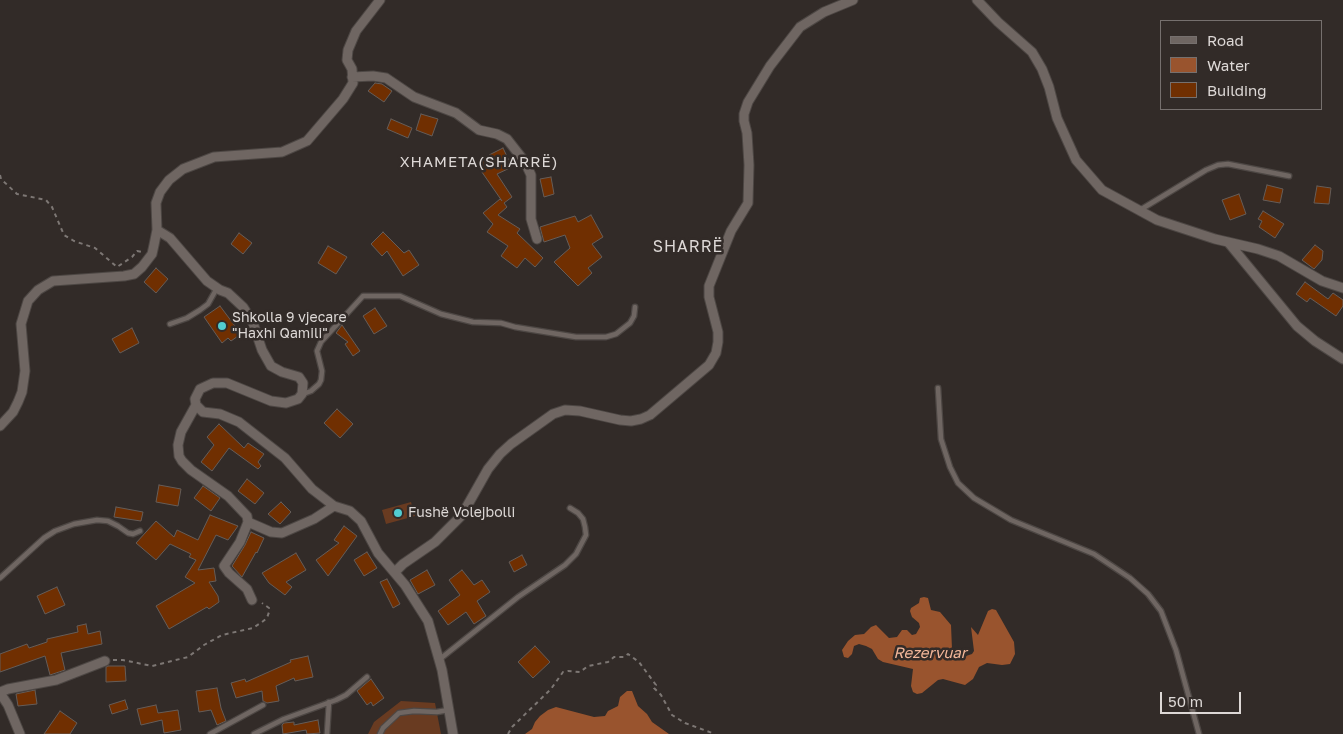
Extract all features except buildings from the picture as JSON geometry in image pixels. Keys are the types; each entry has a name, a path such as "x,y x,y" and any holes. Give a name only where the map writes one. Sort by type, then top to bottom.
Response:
{"street":[{"path":"0,426 13,412 22,392 25,371 21,324 28,301 38,290 53,281 83,280 134,274 142,268 152,254 156,230 156,203 160,192 183,169 214,156 282,152 307,140 343,99 353,83 352,69 347,60 348,50 356,31 380,0"},
{"path":"395,572 403,564 435,542 462,515 488,469 500,454 554,414 565,410 580,411 620,420 631,421 641,418 650,415 709,365 716,354 718,332 709,297 709,286 731,231 748,203 749,165 744,114 748,102 770,66 800,27 824,12 853,0"},
{"path":"977,0 998,22 1032,52 1042,68 1050,87 1057,118 1076,160 1102,190 1157,220 1279,256 1322,281 1343,288"},
{"path":"352,77 373,76 386,78 414,97 456,112 479,130 497,134 507,139 525,162 531,175 530,209 537,239"},
{"path":"156,230 170,238 200,274 217,288 228,293 242,307 253,323 262,350 269,363 276,370 298,377 303,383 302,394 298,399 291,402 271,401 227,383 213,383 200,389 195,399 196,405 203,412 220,414 239,422 285,458 312,489 334,506 350,511 361,521 378,553 395,572 425,614 440,659 453,734"},
{"path":"1228,242 1297,326 1314,341 1343,359"},
{"path":"196,405 181,432 178,445 179,456 191,470 235,502 247,516 248,522 240,542 224,566 228,573 247,589 252,600"},
{"path":"248,522 272,532 282,533 314,519 334,506"},
{"path":"20,734 8,705 0,693 8,689 56,680 106,661"}],"lane":[{"path":"1140,210 1206,170 1218,165 1228,164 1289,176"},
{"path":"170,324 178,322 208,304 217,288"},
{"path":"302,394 311,391 320,384 322,371 317,351 321,342 363,296 400,296 434,309 441,314 473,322 501,323 524,329 576,337 606,337 616,334 630,323 634,316 635,307"},
{"path":"938,388 942,439 950,467 958,483 974,498 1011,520 1094,554 1130,578 1148,594 1161,611 1176,650 1199,734"},
{"path":"440,659 518,597 565,565 576,554 586,535 585,527 583,519 570,508"},
{"path":"0,578 44,538 55,531 74,524 97,520 108,521 128,533 140,532"},
{"path":"254,734 290,716 346,694 367,677"},
{"path":"327,734 329,702"},
{"path":"210,734 262,705"},
{"path":"380,734 383,728 399,713 448,710"}],"path":[{"path":"0,175 1,179 17,194 46,200 52,207 64,235 95,248 117,266 132,257 137,251 152,254"},
{"path":"106,661 123,660 152,666 188,657 222,636 254,628 267,618 269,608 260,602 252,600"},
{"path":"508,734 512,727 551,689 563,672 580,672 588,666 608,662 614,657 624,657 628,654 639,662 656,685 654,688 662,697 672,715 687,724 715,734"}],"shaded area":[{"name":"Fushë Volejbolli","path":"411,502 415,516 386,524 382,510"},
{"path":"401,701 435,703 441,734 368,734 374,722"}],"water":[{"name":"Rezervuar","path":"920,598 928,598 931,610 940,612 951,625 952,649 964,652 966,656 974,651 971,627 978,635 988,611 996,610 1014,642 1015,654 1010,664 987,663 979,667 973,679 965,685 943,679 938,680 922,693 917,694 913,692 911,686 913,669 883,662 878,659 872,649 859,644 854,646 852,654 848,658 844,657 842,650 848,641 855,635 864,634 876,625 889,638 897,637 902,630 907,630 912,635 916,634 920,627 919,623 912,617 910,611 911,608 919,603"},
{"path":"627,691 632,691 638,706 647,714 652,722 669,734 525,734 532,729 540,716 556,707 594,717 605,716 608,711 618,706 620,697"}],"place":[{"name":"Shkolla 9 vjecare \"Haxhi Qamili\"","path":"222,326"},
{"name":"Fushë Volejbolli","path":"398,513"}],"district":[{"name":"XHAMETA(SHARRË)","path":"479,162"},
{"name":"SHARRË","path":"688,247"}]}
